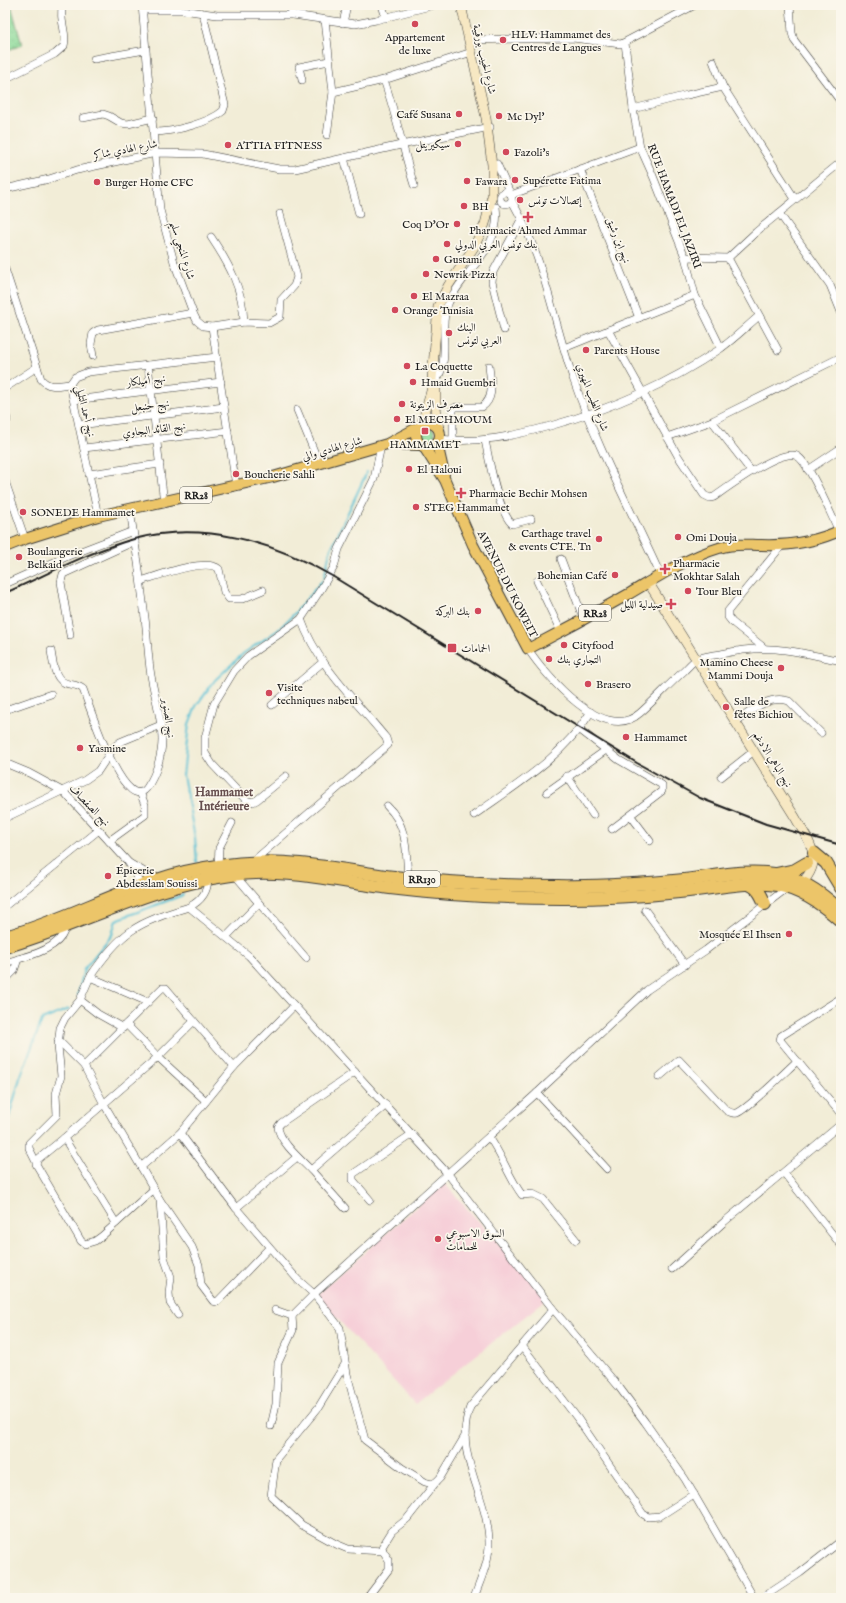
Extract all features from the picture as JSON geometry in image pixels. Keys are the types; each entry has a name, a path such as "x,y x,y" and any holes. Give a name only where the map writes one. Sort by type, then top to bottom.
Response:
{"highway":[{"path":"813,850 826,864 841,888"},
{"name":"RR130","path":"5,937 148,888 200,874 218,866 251,863 298,863 408,878 509,886 631,884 750,872 776,874 792,887 825,907 841,921"},
{"path":"776,874 795,870 807,863"},
{"name":"RR130","path":"200,874 267,873 298,875 384,887 446,893 556,898 682,892 758,882 817,891 841,911"},
{"path":"746,883 752,885 760,892 766,904"},
{"name":"RR130","path":"5,947 65,927 148,888"}],"main road":[{"path":"432,424 439,438 445,480 415,436 421,426 432,424"},
{"name":"RR28","path":"384,445 421,426"},
{"name":"RR28","path":"384,445 434,446 439,438"},
{"name":"شارع الهادي والي","path":"5,547 25,538 98,516 273,477 384,445"},
{"name":"AVENUE DU KOWEIT","path":"445,480 473,545 528,649 584,620 660,574 719,547 739,544 783,544 817,540 840,530"}],"street":[{"path":"5,79 55,54 64,46 65,36 61,15 63,5"},
{"path":"290,5 293,16"},
{"path":"343,23 347,5"},
{"path":"382,5 386,18"},
{"path":"143,7 183,10 193,8 203,14 232,16 293,16 355,24 386,18 434,5"},
{"path":"469,40 557,37 599,40 618,44 625,43 696,5"},
{"path":"790,5 794,40 841,102"},
{"name":"شارع الحبيب بورقيبة","path":"464,6 469,40 488,128 497,164 511,196"},
{"name":"شارع المنجي سليم","path":"143,7 145,50 153,118 160,210 174,262 193,313 197,321 203,326 212,327"},
{"path":"154,132 179,130 213,117 223,110 225,105 203,14"},
{"path":"326,20 333,92 327,135"},
{"name":"RUE HAMADI EL JAZIRI","path":"625,43 633,109 640,147 654,176 685,257 695,295 721,348"},
{"path":"94,59 145,50"},
{"path":"333,92 384,80 472,52"},
{"path":"302,80 299,67 329,61"},
{"path":"713,61 723,87 795,199"},
{"path":"384,80 414,185"},
{"path":"633,109 723,87"},
{"path":"83,118 103,114 121,123 128,124 153,118"},
{"name":"شارع الحبيب بورقيبة","path":"488,128 496,199"},
{"name":"شارع الهادي شاكر","path":"5,189 77,170 156,153 185,152 218,156 284,169 312,166 402,144 488,128"},
{"path":"511,196 503,192 496,199 506,204 511,196 640,147"},
{"path":"344,158 359,214"},
{"path":"685,257 728,258 795,199 841,162"},
{"name":"شارع الحبيب بورقيبة","path":"421,426 431,391 441,318 447,299 478,250 490,227 496,199 497,164"},
{"name":"نهج ابن رشيق","path":"580,169 639,318"},
{"name":"شارع الطيب المهيري","path":"511,196 522,218 541,268 573,380 587,416 660,574"},
{"path":"779,213 830,285 841,312"},
{"path":"236,486 212,327 244,322 269,323 277,320 281,312 280,304 283,297 297,281 297,273 280,214"},
{"path":"504,330 503,320 494,293 493,272 522,218"},
{"path":"210,237 235,278 241,298 244,322"},
{"path":"728,258 778,350"},
{"name":"نهج أحمد التليلي","path":"5,269 41,379 48,385 70,384 98,516"},
{"path":"564,348 695,295"},
{"path":"93,356 91,338 93,333 98,330 193,313"},
{"path":"439,438 453,441 485,440 513,436 587,416 644,393 681,374 721,348 760,316"},
{"name":"شارع الحبيب بورقيبة","path":"439,438 436,407 441,318"},
{"path":"608,330 667,437 693,479 707,497 714,497 751,471 773,460 789,455 799,457 808,470 840,530"},
{"path":"70,384 75,377 88,372 217,357"},
{"path":"667,437 712,421 841,357"},
{"path":"148,365 164,502"},
{"path":"453,441 453,409 456,407 482,407 489,401 491,390 489,366"},
{"path":"5,388 37,367"},
{"name":"نهج أميلكار","path":"74,400 220,382"},
{"name":"نهج حنبعل","path":"79,424 224,407"},
{"path":"297,410 319,464"},
{"path":"5,411 7,420 5,424"},
{"path":"712,421 751,471"},
{"name":"نهج القائد البجاوي","path":"84,448 228,431"},
{"path":"485,440 498,496 509,521 512,524 531,519"},
{"path":"286,776 257,800 253,802 246,800 208,758 204,748 204,738 214,704 234,671 248,656 301,619 321,590 334,567 339,549 374,479 384,445"},
{"path":"808,470 841,448"},
{"path":"89,474 160,464"},
{"path":"5,481 25,538"},
{"name":"نهج الصنوبر","path":"130,510 141,581 149,664 161,725 161,750 158,760 148,788 140,792"},
{"path":"5,584 68,556 133,531"},
{"path":"70,635 61,582 63,574 135,542"},
{"path":"763,647 732,622 728,617 728,611 783,544"},
{"path":"561,559 584,620"},
{"path":"141,581 193,566 212,565 219,569 224,592 229,599 242,599 263,590"},
{"path":"537,581 561,632"},
{"name":"نهج الباهي الادغم","path":"648,582 795,817 813,850"},
{"path":"251,863 388,745 386,738 323,662 307,634 301,619"},
{"path":"528,649 543,671 558,686 591,712 602,719 613,722 623,722 633,718 697,659 746,648 763,647 782,648 841,661"},
{"path":"51,651 56,674 59,679 64,683 76,685 83,689 109,754 131,792 140,792 144,805 145,815 109,841"},
{"path":"272,705 323,662"},
{"path":"5,710 51,694"},
{"path":"736,722 763,703 785,699 789,700 821,732"},
{"path":"474,816 545,764 566,745 579,730 591,712"},
{"path":"5,818 64,792 98,771 109,754 120,742 161,725"},
{"path":"579,730 632,769 662,785 662,791 612,829"},
{"path":"546,792 606,750"},
{"path":"720,777 754,751"},
{"name":"نهج الصفصاف","path":"5,763 29,773 64,792 129,862 148,888"},
{"path":"567,776 594,815"},
{"path":"387,806 397,815 404,835 408,878"},
{"path":"631,816 650,841"},
{"path":"218,866 219,848 232,823"},
{"path":"5,906 99,830"},
{"path":"792,887 813,850"},
{"path":"271,1426 276,1404 278,1364 293,1330 292,1316 314,1294 537,1093 647,990 658,981 685,965 766,904 792,887 810,872 813,850"},
{"name":"نهج الصفصاف","path":"129,862 143,871 148,888"},
{"path":"200,874 201,897"},
{"path":"154,1189 95,1241 85,1244 81,1241 36,1167 36,1162 29,1148 29,1142 57,1115 56,1094 61,1076 58,1040 60,1028 65,1018 80,1000 90,977 111,947 128,932 158,917 189,907 201,897 207,889 200,874"},
{"path":"234,874 258,904 306,958"},
{"path":"226,937 258,904"},
{"path":"189,907 249,956 448,1174 553,1309 619,1387 694,1494 754,1598"},
{"path":"645,910 685,965"},
{"path":"5,963 35,954 60,939 64,934 65,927"},
{"path":"5,980 14,971 18,959"},
{"path":"90,977 148,1002"},
{"path":"84,1066 125,1026 158,990 166,988 234,1067"},
{"path":"841,998 780,1038 782,1044 841,1114"},
{"path":"80,1000 98,1014 125,1026 206,1100"},
{"path":"141,1167 180,1133 234,1067 294,1006"},
{"path":"36,1162 158,1057 194,1021"},
{"path":"58,1040 84,1066 104,1104 160,1200 192,1247 198,1265 201,1286 214,1302 218,1302 269,1248"},
{"path":"660,1077 678,1060 726,1110 730,1113 736,1113 748,1105 797,1061"},
{"path":"345,1208 298,1157 279,1132 278,1127 281,1123 355,1072"},
{"path":"537,1093 606,1169"},
{"path":"311,1170 386,1105"},
{"path":"672,1269 724,1222 841,1124"},
{"path":"180,1133 236,1208 298,1280 314,1294 340,1328 346,1374 365,1440 402,1468 425,1482 432,1484 436,1482"},
{"path":"370,1200 353,1180 353,1174 412,1134"},
{"path":"488,1137 497,1147 507,1171 522,1194 533,1194 543,1199 576,1240"},
{"path":"64,1138 116,1223"},
{"path":"236,1208 298,1157"},
{"path":"784,1173 841,1245"},
{"path":"160,1200 164,1257 171,1277 169,1293 170,1303 178,1315"},
{"path":"474,1598 488,1555 489,1534 468,1456 465,1436 465,1420 470,1407 553,1309"},
{"path":"275,1310 292,1316"},
{"path":"522,1346 578,1419 644,1514 648,1517 660,1516 694,1494"},
{"path":"345,1363 318,1408 276,1459 271,1496 302,1525 336,1544 348,1549 383,1551"},
{"path":"367,1598 389,1569 389,1560 382,1547 392,1531 407,1519 436,1482 465,1436"},
{"path":"762,1598 841,1541"}],"shaded area":[{"name":"السوق الاسبوعي للحمامات","path":"444,1183 548,1298 415,1404 316,1295"}],"green space":[{"path":"5,5 11,5 22,45 5,51"},
{"path":"425,428 431,428 435,432 435,438 431,442 425,442 421,438 421,432"}],"waterway":[{"path":"324,578 330,551 367,472"},
{"path":"197,862 195,838 183,775 189,724 196,706 215,680 244,653 278,630 295,613 322,581"},
{"path":"78,995 84,969 112,935 116,920 183,895"},
{"path":"5,1131 20,1078 42,1020 69,1009"}],"railway":[{"path":"5,593 101,550 134,539 160,534 185,532 211,534 261,544 285,553 332,576 637,763 700,798 766,824 841,845"}],"place":[{"name":"Appartement de luxe","path":"415,24"},
{"name":"HLV: Hammamet des Centres de Langues","path":"503,40"},
{"name":"Café Susana","path":"459,114"},
{"name":"Mc Dyl'","path":"499,116"},
{"name":"سيكيريتل","path":"458,144"},
{"name":"ATTIA FITNESS","path":"228,145"},
{"name":"Fazoli's","path":"506,152"},
{"name":"Supérette Fatima","path":"515,180"},
{"name":"Fawara","path":"467,181"},
{"name":"Burger Home CFC","path":"97,182"},
{"name":"إتصالات تونس","path":"520,200"},
{"name":"BH","path":"464,206"},
{"name":"Pharmacie Ahmed Ammar","path":"528,217"},
{"name":"Coq D'Or","path":"457,224"},
{"name":"بنك تونس العربي الدولي","path":"447,244"},
{"name":"Gustami","path":"436,259"},
{"name":"Newrik Pizza","path":"426,274"},
{"name":"El Mazraa","path":"414,296"},
{"name":"Orange Tunisia","path":"395,310"},
{"name":"البنك العربي لتونس","path":"449,333"},
{"name":"Parents House","path":"586,350"},
{"name":"La Coquette","path":"407,366"},
{"name":"Hmaid Guembri","path":"413,382"},
{"name":"مصرف الزيتونة","path":"402,404"},
{"name":"El MECHMOUM","path":"397,419"},
{"name":"HAMMAMET","path":"425,431"},
{"name":"El Haloui","path":"409,469"},
{"name":"Boucherie Sahli","path":"236,474"},
{"name":"Pharmacie Bechir Mohsen","path":"461,493"},
{"name":"STEG Hammamet","path":"416,507"},
{"name":"SONEDE Hammamet","path":"23,512"},
{"name":"Omi Douja","path":"678,537"},
{"name":"Carthage travel & events CTE. Tn","path":"599,539"},
{"name":"Boulangerie Belkaid","path":"19,557"},
{"name":"Pharmacie Mokhtar Salah","path":"665,569"},
{"name":"Bohemian Café","path":"615,575"},
{"name":"Tour Bleu","path":"688,591"},
{"name":"صيدلية الليل","path":"671,604"},
{"name":"بنك البركة","path":"478,611"},
{"name":"Cityfood","path":"564,645"},
{"name":"الحمامات","path":"452,648"},
{"name":"التجاري بنك","path":"549,659"},
{"name":"Mamino Cheese Mammi Douja","path":"781,668"},
{"name":"Brasero","path":"588,684"},
{"name":"Visite techniques nabeul","path":"269,693"},
{"name":"Salle de fêtes Bichiou","path":"726,707"},
{"name":"Hammamet","path":"626,737"},
{"name":"Yasmine","path":"80,748"},
{"name":"Épicerie Abdesslam Souissi","path":"108,876"},
{"name":"Mosquée El Ihsen","path":"789,934"},
{"name":"السوق الاسبوعي للحمامات","path":"438,1239"}],"district":[{"name":"Hammamet Intérieure","path":"224,799"}]}
